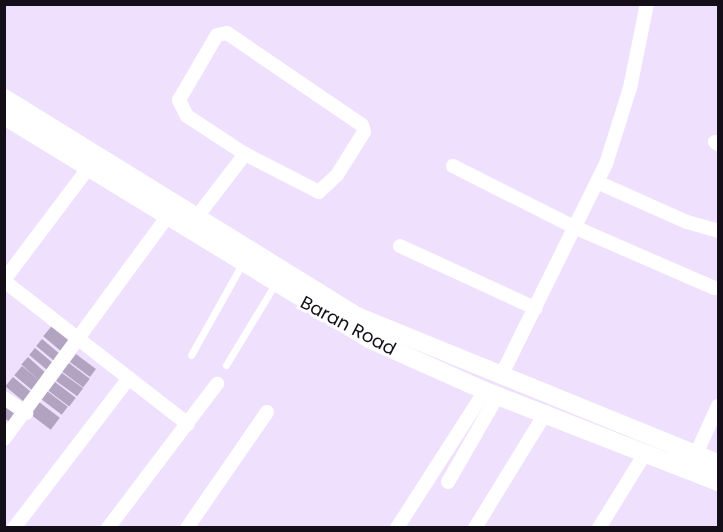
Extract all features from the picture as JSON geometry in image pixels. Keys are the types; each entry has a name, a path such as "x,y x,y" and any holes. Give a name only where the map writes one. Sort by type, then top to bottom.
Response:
{"main road":[{"name":"Baran Road","path":"4,98 357,316 718,463"},
{"name":"Baran Road","path":"4,116 274,284 369,339 492,393 546,412 718,482"}],"street":[{"path":"501,376 597,182 630,88 645,6"},
{"path":"227,33 362,125 364,132 337,175 319,192 245,154 187,116 179,100 217,35 227,33"},
{"path":"196,218 245,154"},
{"path":"453,166 574,227 714,288"},
{"path":"89,167 4,281 78,336 188,424"},
{"path":"597,182 687,222 718,231"},
{"path":"4,439 167,217"},
{"path":"400,246 535,308"},
{"path":"14,528 129,378"},
{"path":"108,528 217,384"},
{"path":"448,482 492,393"},
{"path":"397,528 492,393"},
{"path":"4,398 26,412"},
{"path":"696,454 718,406"},
{"path":"187,528 267,412"},
{"path":"477,527 546,412"},
{"path":"599,528 646,452"}],"lane":[{"path":"191,355 242,264"},
{"path":"226,364 274,284"}],"building":[{"path":"56,321 74,336 61,351 43,336"},
{"path":"42,339 61,355 55,362 36,346"},
{"path":"35,348 53,363 47,370 29,355"},
{"path":"76,354 96,369 90,377 70,362"},
{"path":"28,357 46,373 39,380 21,364"},
{"path":"69,363 90,379 83,387 62,372"},
{"path":"22,366 40,381 32,390 14,375"},
{"path":"62,373 83,388 77,396 56,381"},
{"path":"13,377 32,393 24,402 5,386"},
{"path":"55,382 76,398 69,406 48,391"},
{"path":"47,391 68,407 62,415 41,399"},
{"path":"4,402 17,412 10,422 4,418"},
{"path":"39,402 60,418 51,430 30,414"}]}
